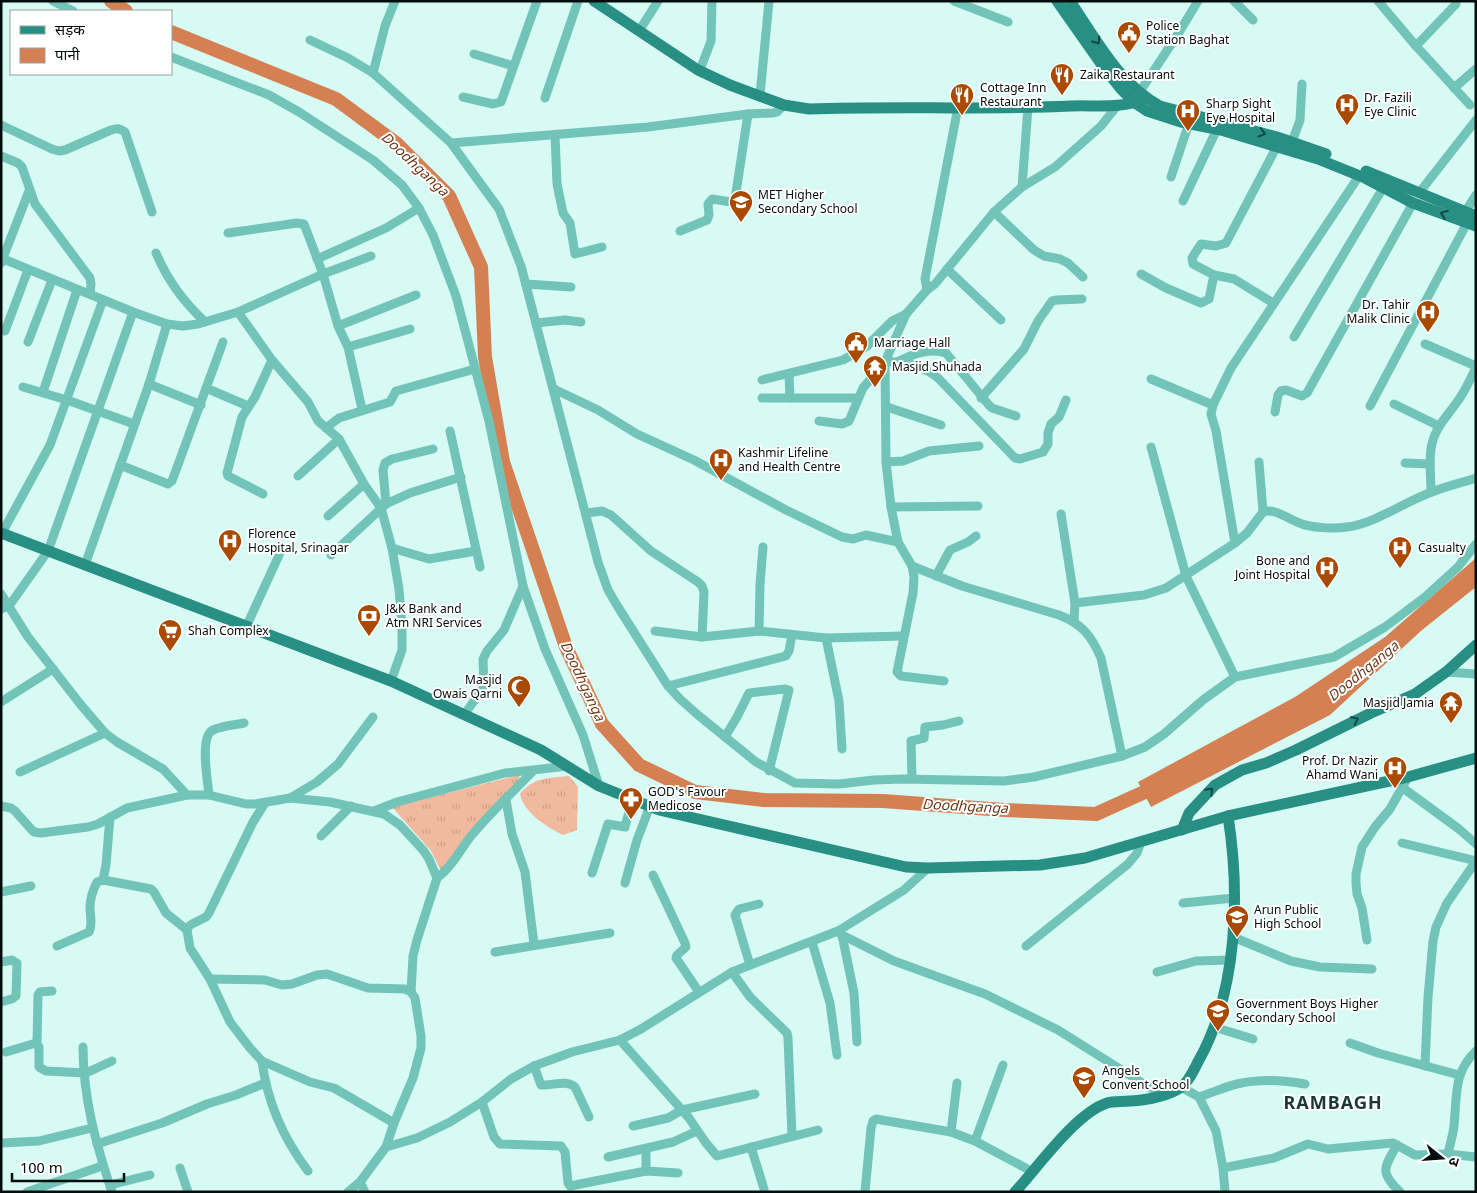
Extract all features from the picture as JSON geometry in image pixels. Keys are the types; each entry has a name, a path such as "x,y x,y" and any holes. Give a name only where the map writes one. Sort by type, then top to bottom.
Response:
{"main road":[{"path":"594,1 700,70 730,85 784,105 809,109 1114,106 1140,98"},
{"path":"1057,1 1121,89 1160,106 1277,137 1331,156 1416,198"},
{"path":"1070,1 1126,82 1140,98 1147,111 1217,129 1318,159 1383,188 1416,198 1471,219"},
{"path":"1114,106 1121,89"},
{"path":"2,533 391,681 541,750 599,786 659,810 906,867 1040,865 1086,858 1228,816 1408,776 1476,758"},
{"path":"1182,830 1188,813 1215,785 1242,770 1266,763 1296,750 1371,713 1415,694 1446,672 1476,645"},
{"path":"1016,1192 1067,1132 1095,1108 1108,1103 1145,1100 1163,1096 1181,1087 1195,1068 1214,1027 1230,960 1233,937 1234,898 1231,835 1228,816"}],"street":[{"path":"53,1 71,10"},
{"path":"373,72 395,1"},
{"path":"463,97 493,104 499,103 504,95 538,1"},
{"path":"544,98 578,1"},
{"path":"639,31 658,1"},
{"path":"700,70 711,41 712,1"},
{"path":"760,95 769,1"},
{"path":"954,1 1008,22"},
{"path":"1140,98 1198,1"},
{"path":"1234,1 1253,20"},
{"path":"1378,1 1470,105"},
{"path":"1416,46 1456,4"},
{"path":"310,40 373,72 451,143 499,209 521,266 587,513 598,562 608,590 668,686 680,699 756,762 788,780 802,784 912,780 1004,781 1122,756 1154,742 1235,677 1334,657 1385,627 1425,597 1458,567 1476,544"},
{"path":"474,54 514,66"},
{"path":"172,56 269,95 298,112 373,160 402,185 419,208 433,235 456,296 490,428 523,586 545,649 586,742 599,786"},
{"path":"1454,88 1476,69"},
{"path":"1292,142 1300,120 1302,84"},
{"path":"451,143 648,127 777,112 784,105"},
{"path":"819,421 846,423 850,421 863,388 885,362 906,314 948,269 994,212 1022,187 1055,167 1101,126 1114,106"},
{"path":"927,290 925,279 958,107"},
{"path":"1022,187 1028,107"},
{"path":"680,231 707,220 710,215 708,204 712,200 731,202 735,199 748,114"},
{"path":"1275,412 1278,396 1281,391 1286,390 1302,396 1307,393 1416,198 1476,120"},
{"path":"1171,178 1189,123"},
{"path":"1,126 59,151 117,128 125,132 152,212"},
{"path":"1182,201 1217,129"},
{"path":"555,134 557,184 563,213 570,223 575,254 602,247"},
{"path":"1273,303 1234,279 1214,276 1193,264 1192,258 1201,244 1216,246 1226,243 1276,148"},
{"path":"1,156 18,163 22,167 35,204 90,278 90,294"},
{"path":"1235,543 1216,431 1211,414 1213,405 1231,368 1359,176"},
{"path":"1294,337 1383,188"},
{"path":"29,191 2,260 168,324 183,326 205,322 238,312 323,274 371,256"},
{"path":"1370,406 1471,219 1476,195"},
{"path":"317,259 386,228 419,208"},
{"path":"994,212 1034,250 1044,256 1060,259 1068,263 1083,276"},
{"path":"228,233 304,224 323,274 338,326 348,347 362,409"},
{"path":"156,253 165,274 176,291 205,322"},
{"path":"948,269 1001,320"},
{"path":"5,331 28,270"},
{"path":"1141,274 1166,288 1201,303 1209,299 1214,276"},
{"path":"28,342 52,280"},
{"path":"526,284 571,287"},
{"path":"43,392 77,290"},
{"path":"338,326 416,295"},
{"path":"981,398 1024,349 1038,321 1052,301 1082,299"},
{"path":"2,533 47,452 68,400 103,300"},
{"path":"5,608 48,551 133,312"},
{"path":"238,312 272,360 308,402 318,420 339,439 364,484 384,506"},
{"path":"762,380 843,360 867,346 892,321 906,314"},
{"path":"536,323 565,320 581,322"},
{"path":"84,564 149,384 168,324"},
{"path":"348,347 410,329"},
{"path":"120,465 170,483 201,405 223,342"},
{"path":"1425,344 1476,367 1458,402 1445,415 1431,448 1431,492"},
{"path":"899,361 915,354 939,351 946,353 981,398 992,408 1016,416"},
{"path":"263,494 228,475 242,417 255,397 272,360"},
{"path":"885,362 899,361 926,368 1017,459 1044,452 1048,444 1051,424 1059,417 1066,400"},
{"path":"885,362 887,407 886,462 891,507 898,542 912,566 914,577 913,593 897,668 898,674 901,676 944,681"},
{"path":"326,428 336,419 362,409 390,402 396,391 475,369"},
{"path":"789,374 790,398"},
{"path":"1151,379 1213,405"},
{"path":"149,384 201,405"},
{"path":"23,387 68,400 134,424"},
{"path":"206,388 248,406"},
{"path":"554,389 598,410 637,434 694,460 786,510 842,537 853,539 866,535 898,542"},
{"path":"762,398 858,398"},
{"path":"1394,404 1439,426"},
{"path":"887,407 941,425"},
{"path":"450,431 480,567"},
{"path":"298,476 339,439"},
{"path":"886,462 903,460 929,451 979,446"},
{"path":"1151,447 1186,576 1235,677"},
{"path":"391,681 402,650 402,641 399,589 384,506 383,470 385,463 392,459 433,449"},
{"path":"1259,462 1263,512"},
{"path":"1405,463 1430,464"},
{"path":"332,556 384,506 410,493 461,477"},
{"path":"1076,603 1144,595 1166,588 1235,543 1247,533 1263,512 1275,511 1306,526 1348,527 1372,519 1431,492 1476,478"},
{"path":"328,516 364,484"},
{"path":"891,507 978,506"},
{"path":"587,513 602,511 611,515 652,551 702,586 704,592 702,637"},
{"path":"1060,514 1076,603 1074,621"},
{"path":"936,576 950,550 976,536"},
{"path":"759,631 763,547"},
{"path":"392,548 430,559 476,551"},
{"path":"248,626 280,552"},
{"path":"912,566 962,586 1074,621 1088,634 1096,645 1101,658 1122,756"},
{"path":"464,715 484,687 484,656 504,630 523,586"},
{"path":"1,594 5,608 81,705 106,733 117,742 163,769 187,795"},
{"path":"655,631 702,637 759,631 826,638 903,636"},
{"path":"668,686 786,656 790,651 792,635"},
{"path":"826,638 839,701 842,749"},
{"path":"1,702 54,670"},
{"path":"1446,672 1476,674"},
{"path":"725,736 749,693 789,690 769,771"},
{"path":"290,798 328,774 338,764 373,717"},
{"path":"912,780 911,741 924,738 925,727 959,721"},
{"path":"209,795 205,752 208,735 214,729 244,723"},
{"path":"20,772 106,733"},
{"path":"374,811 397,802 505,773 568,766"},
{"path":"411,992 413,956 437,878 446,870 472,836 533,771"},
{"path":"1367,940 1362,908 1357,894 1356,874 1362,848 1368,837 1390,809 1408,776"},
{"path":"1403,788 1459,829 1476,844"},
{"path":"1,806 11,808 31,830 38,833 88,827 133,806 187,795 209,795 246,804 265,803 290,798 330,802 384,814 400,825 429,858 437,878"},
{"path":"506,800 512,834 523,863 534,944"},
{"path":"592,873 608,824 625,827 632,800"},
{"path":"265,803 253,822 209,913 206,917 190,925 187,930 190,948 210,980 230,1022 262,1061 310,1082 334,1088 394,1123"},
{"path":"321,836 351,806"},
{"path":"626,882 637,840 650,806"},
{"path":"103,880 110,817"},
{"path":"1026,946 1128,864 1137,852 1141,842"},
{"path":"1402,842 1476,861 1447,903 1436,927 1428,997 1425,1066"},
{"path":"386,1147 434,1131 482,1102 504,1084 534,1066 572,1052 620,1040 732,972 840,933 904,890 928,868"},
{"path":"653,875 686,945 676,958 699,992"},
{"path":"57,946 89,932 91,928 90,907 92,895 97,882 103,880 151,889 166,913 187,930"},
{"path":"1,892 31,886"},
{"path":"1183,904 1234,898"},
{"path":"750,965 735,915 739,909 760,904"},
{"path":"495,952 534,944 610,933"},
{"path":"840,933 854,992 857,1042"},
{"path":"840,933 894,961 985,994 1058,1030 1163,1096"},
{"path":"1233,937 1291,961 1320,967 1372,969"},
{"path":"812,942 830,1003 837,1055"},
{"path":"1,962 15,960 17,973 16,996 1,1002"},
{"path":"1157,972 1196,961 1230,960"},
{"path":"732,972 750,997 787,1033 792,1136"},
{"path":"210,980 265,980 282,986 317,975 328,974 368,988 400,988 411,992 415,998 421,1048 413,1078 386,1147 360,1182 348,1192"},
{"path":"52,991 40,992 38,995 37,1043 40,1069 83,1073 112,1061"},
{"path":"1214,1027 1253,1039"},
{"path":"620,1040 682,1110 717,1156 818,1130"},
{"path":"6,1052 37,1043"},
{"path":"1350,1043 1368,1050 1460,1075"},
{"path":"83,1047 83,1073 92,1128 102,1166 111,1189 150,1175"},
{"path":"1448,1154 1454,1126 1457,1082 1470,1057 1476,1051"},
{"path":"262,1061 265,1083 277,1118 298,1158 308,1171"},
{"path":"975,1141 1003,1065"},
{"path":"534,1066 540,1085 573,1084 589,1117"},
{"path":"1199,1097 1235,1084 1248,1082 1284,1081 1305,1084"},
{"path":"97,1144 162,1124 207,1104 265,1083"},
{"path":"951,1132 957,1083"},
{"path":"1181,1087 1199,1097 1219,1138 1225,1192"},
{"path":"633,1126 668,1118 682,1110 755,1094"},
{"path":"482,1102 494,1137 502,1145 561,1146 565,1152 568,1183 572,1186 646,1171 678,1173"},
{"path":"865,1192 871,1128 875,1120 881,1119 951,1132 975,1141 1033,1172"},
{"path":"1,1143 39,1141 92,1128"},
{"path":"608,1157 646,1150 680,1140 697,1131"},
{"path":"1223,1168 1274,1158 1306,1144 1328,1149 1390,1143 1415,1155 1448,1154 1476,1157"},
{"path":"1397,1145 1388,1161 1385,1172 1390,1182 1400,1192"},
{"path":"751,1147 764,1188"},
{"path":"646,1150 646,1171"},
{"path":"27,1192 102,1166"},
{"path":"180,1168 188,1192"},
{"path":"360,1182 365,1192"},
{"path":"582,1183 589,1192"}],"green space":[{"path":"519,775 520,780 447,869 440,869 431,851 392,807"},
{"path":"569,776 578,787 577,830 563,835 537,819 526,807 520,794 525,788 536,781"}],"water":[{"path":"1476,558 1476,587 1422,630 1330,715 1151,807 1138,782 1295,697 1385,637"}],"waterway":[{"name":"Doodhganga","path":"111,1 124,10"},
{"name":"Doodhganga","path":"172,32 336,99 397,144 449,196 481,267 485,357 503,462 566,647 602,724 639,765 695,792 764,800 883,801 1004,810 1096,814 1160,785"}],"place":[{"name":"Police Station Baghat","path":"1129,54"},
{"name":"Zaika Restaurant","path":"1062,96"},
{"name":"Cottage Inn Restaurant","path":"962,116"},
{"name":"Dr. Fazili Eye Clinic","path":"1347,126"},
{"name":"Sharp Sight Eye Hospital","path":"1188,132"},
{"name":"MET Higher Secondary School","path":"741,223"},
{"name":"Dr. Tahir Malik Clinic","path":"1428,333"},
{"name":"Marriage Hall","path":"856,364"},
{"name":"Masjid Shuhada","path":"875,388"},
{"name":"Kashmir Lifeline and Health Centre","path":"721,481"},
{"name":"Florence Hospital, Srinagar","path":"230,562"},
{"name":"Casualty","path":"1400,569"},
{"name":"Bone and Joint Hospital","path":"1327,589"},
{"name":"J&K Bank and Atm NRI Services","path":"369,637"},
{"name":"Shah Complex","path":"170,652"},
{"name":"Masjid Owais Qarni","path":"519,708"},
{"name":"Masjid Jamia","path":"1451,724"},
{"name":"Prof. Dr Nazir Ahamd Wani","path":"1395,789"},
{"name":"GOD's Favour Medicose","path":"631,820"},
{"name":"Arun Public High School","path":"1237,938"},
{"name":"Government Boys Higher Secondary School","path":"1218,1032"},
{"name":"Angels Convent School","path":"1084,1099"}],"district":[{"name":"RAMBAGH","path":"1333,1103"}]}
